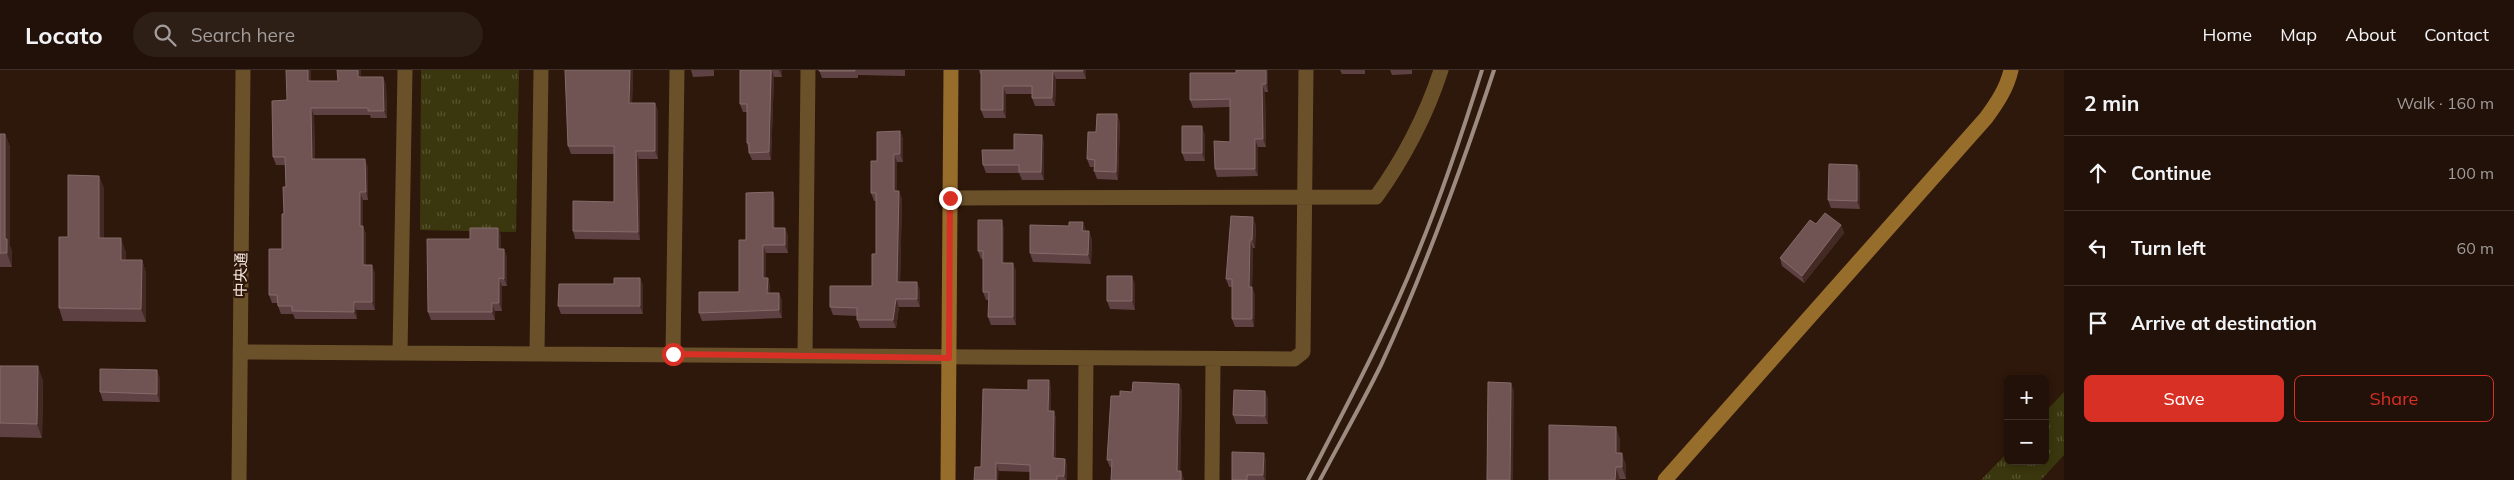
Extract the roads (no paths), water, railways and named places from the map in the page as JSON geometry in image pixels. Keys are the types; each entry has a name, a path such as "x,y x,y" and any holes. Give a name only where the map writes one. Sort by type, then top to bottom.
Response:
{"street":[{"name":"中央通","path":"239,480 242,70"},
{"path":"400,352 405,70"},
{"path":"537,353 541,70"},
{"path":"673,354 677,70"},
{"path":"805,355 808,70"},
{"path":"948,480 951,70"},
{"path":"240,352 805,355 1213,360 1294,359 1303,352 1306,70"},
{"path":"950,198 1376,197 1388,180 1432,98 1441,70"},
{"path":"1665,480 1986,118 1998,102 2009,81 2011,70"},
{"path":"1086,359 1086,480"},
{"path":"1212,480 1213,360"}],"railway":[{"path":"1308,480 1366,366 1407,279 1428,228 1482,70"},
{"path":"1320,480 1381,365 1413,293 1469,145 1494,70"}]}
